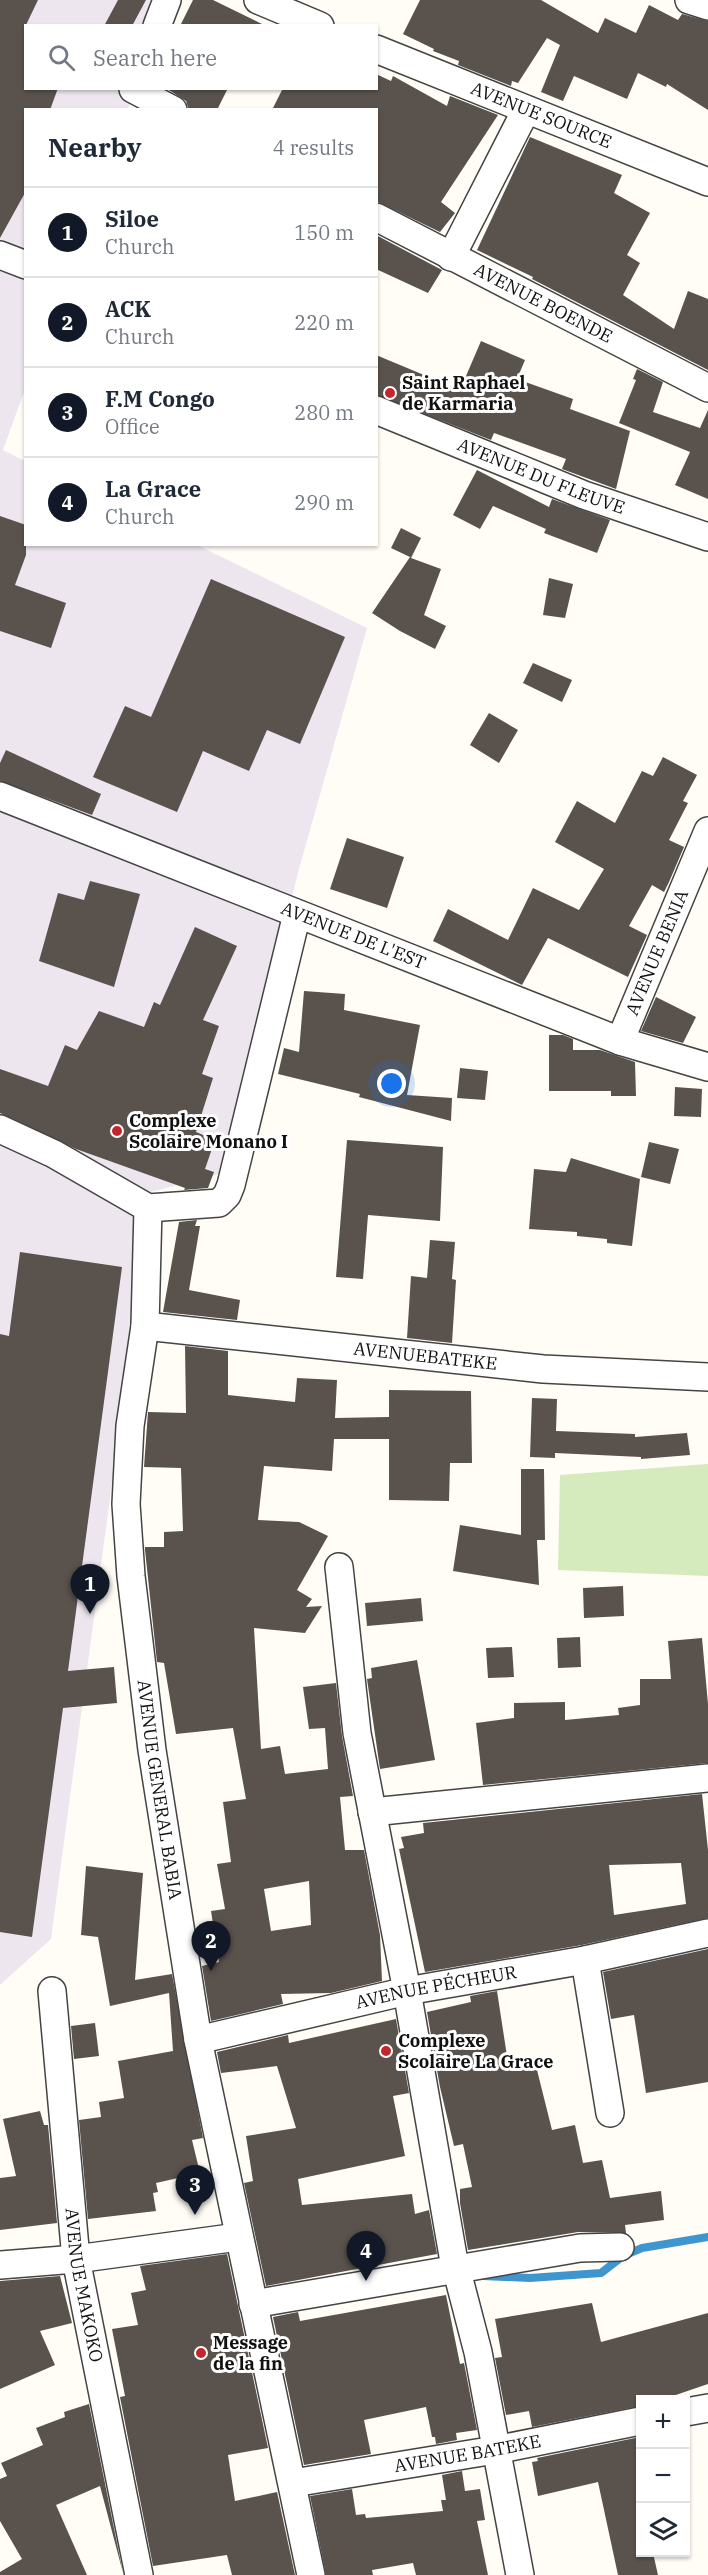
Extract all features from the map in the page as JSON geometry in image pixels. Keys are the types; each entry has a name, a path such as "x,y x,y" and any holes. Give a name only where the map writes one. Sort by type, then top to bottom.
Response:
{"street":[{"path":"158,24 167,0"},
{"path":"258,0 315,24"},
{"path":"689,0 708,6"},
{"name":"AVENUE SOURCE","path":"378,50 708,182"},
{"path":"127,108 133,90"},
{"path":"135,90 169,108"},
{"path":"451,256 526,110"},
{"name":"AVENUE BOENDE","path":"378,218 708,388"},
{"path":"0,255 24,264"},
{"name":"AVENUE DU FLEUVE","path":"378,411 584,495 708,537"},
{"name":"AVENUE DE L'EST","path":"0,796 620,1041 708,1067"},
{"name":"AVENUE BENIA","path":"620,1041 708,831"},
{"path":"0,1129 54,1154 148,1208 219,1203 227,1195 297,914"},
{"name":"AVENUE GENERAL BABIA","path":"148,1208 145,1326 130,1426 126,1503 131,1576 152,1750 198,2040 311,2575"},
{"name":"AVENUEBATEKE","path":"145,1326 543,1369 708,1377"},
{"path":"339,1567 357,1733 407,1991 456,2270 478,2352 520,2575"},
{"path":"372,1812 708,1778"},
{"name":"AVENUE PÉCHEUR","path":"198,2040 407,1991 585,1960 708,1934"},
{"path":"585,1960 610,2113"},
{"name":"AVENUE MAKOKO","path":"52,1991 76,2259 139,2575"},
{"path":"0,2265 76,2259 238,2237"},
{"path":"253,2304 580,2248 620,2247"},
{"path":"690,2411 708,2408"},
{"name":"AVENUE BATEKE","path":"293,2483 495,2450 636,2422"}],"shaded area":[{"path":"0,0 168,0 158,24 24,24 24,90 135,90 128,108 24,108 24,392 3,450 24,460 24,546 199,546 367,628 299,869 223,1173 151,1192 51,1939 0,1985"}],"green space":[{"path":"708,1464 708,1576 558,1570 560,1475"}],"building":[{"path":"0,0 38,0 26,24 24,24 24,90 57,90 51,108 24,108 24,195 0,238"},
{"path":"118,0 146,0 133,24 105,24"},
{"path":"193,0 213,0 262,24 181,24"},
{"path":"420,0 541,0 598,33 605,18 636,33 649,5 678,20 682,14 708,21 708,110 667,84 666,87 638,73 627,99 574,76 563,101 541,92 560,45 547,38 518,83 512,81 511,86 458,65 459,61 433,51 434,49 403,34"},
{"path":"378,75 391,81 393,76 447,106 450,96 498,115 441,202 455,213 440,232 378,202 378,108 273,108 282,90 378,90"},
{"path":"169,90 227,90 218,108 188,108 186,101"},
{"path":"530,137 622,175 614,193 650,213 627,255 640,263 623,295 674,329 688,291 708,299 708,370 532,279 533,277 477,250"},
{"path":"378,236 442,270 428,293 378,270"},
{"path":"481,341 525,360 517,379 573,399 570,409 630,431 616,489 562,469 566,459 494,433 491,440 378,396 378,356 460,390"},
{"path":"637,369 663,382 653,412 700,428 708,410 708,499 675,485 690,452 619,423 636,380 633,379"},
{"path":"477,470 549,507 552,499 610,520 597,553 544,533 546,529 493,506 480,529 453,515"},
{"path":"0,516 24,524 26,555 15,585 66,603 51,648 0,631"},
{"path":"401,528 421,538 411,558 441,569 424,615 446,626 435,649 372,613 410,557 391,548"},
{"path":"549,578 573,584 565,618 543,615"},
{"path":"211,579 345,637 300,744 267,730 249,771 203,751 177,812 93,777 125,706 151,717"},
{"path":"533,663 572,680 562,702 523,683"},
{"path":"489,713 518,730 499,763 470,745"},
{"path":"6,750 101,794 92,815 0,781 0,763"},
{"path":"663,757 697,775 683,801 688,803 669,840 684,847 669,882 664,892 652,885 629,926 647,935 628,977 548,938 522,985 433,941 448,909 508,940 533,888 579,910 604,869 555,842 577,801 615,823 642,771 653,776"},
{"path":"347,838 404,857 387,908 330,889"},
{"path":"90,881 140,894 114,987 39,961 58,893 84,900"},
{"path":"195,927 237,946 203,1020 219,1026 202,1074 213,1078 196,1132 215,1140 205,1169 214,1172 208,1188 184,1190 185,1188 76,1149 0,1113 0,1069 48,1086 65,1045 77,1050 99,1011 144,1027 154,1002 160,1005"},
{"path":"304,991 345,994 344,1010 420,1025 407,1095 452,1098 451,1121 359,1097 360,1094 278,1074 284,1048 299,1052"},
{"path":"656,997 696,1017 683,1043 641,1031"},
{"path":"549,1035 563,1035 573,1039 573,1050 600,1050 635,1062 636,1096 611,1096 611,1091 549,1091"},
{"path":"460,1068 488,1071 485,1100 457,1098"},
{"path":"675,1087 702,1089 701,1117 674,1116"},
{"path":"347,1140 443,1147 440,1221 368,1215 363,1279 336,1277"},
{"path":"649,1142 679,1149 670,1184 641,1177"},
{"path":"571,1158 640,1179 632,1246 607,1243 607,1239 577,1236 577,1232 529,1229 534,1169 566,1172"},
{"path":"197,1220 195,1226 200,1226 189,1290 240,1300 237,1320 163,1312 179,1222"},
{"path":"430,1240 455,1242 452,1279 456,1280 452,1343 407,1338 411,1276 427,1278"},
{"path":"20,1252 122,1267 68,1671 114,1667 117,1703 63,1708 32,1937 0,1932 0,1334 9,1336"},
{"path":"185,1346 228,1351 228,1395 295,1402 297,1378 337,1380 335,1418 389,1417 389,1390 471,1391 472,1463 450,1463 449,1501 389,1500 389,1439 334,1439 332,1471 264,1466 258,1520 299,1522 328,1536 297,1590 312,1599 306,1607 322,1606 305,1633 254,1628 261,1749 280,1746 285,1774 328,1769 325,1728 309,1729 303,1687 336,1683 342,1736 353,1796 340,1797 345,1850 364,1850 380,1935 382,1981 331,1993 281,1994 283,2004 211,2021 202,1966 219,1962 211,1911 225,1909 217,1864 231,1862 223,1802 246,1799 233,1728 176,1734 164,1663 157,1662 145,1550 145,1547 164,1547 164,1532 183,1531 181,1468 144,1467 148,1412 186,1413","holes":["309,1881 311,1925 271,1931 264,1889"]},
{"path":"532,1398 557,1399 556,1431 635,1434 635,1437 687,1433 690,1455 641,1459 641,1457 555,1453 555,1458 530,1457"},
{"path":"521,1469 544,1469 545,1540 537,1540 539,1585 453,1571 460,1525 521,1535"},
{"path":"623,1586 624,1616 584,1618 583,1588"},
{"path":"421,1598 423,1621 367,1626 365,1603"},
{"path":"580,1637 581,1667 558,1668 557,1638"},
{"path":"702,1638 708,1704 708,1763 483,1785 476,1723 514,1718 514,1703 565,1702 565,1720 619,1715 618,1708 640,1705 640,1679 671,1679 668,1641"},
{"path":"512,1647 514,1677 488,1678 486,1648"},
{"path":"417,1660 435,1760 380,1769 367,1679 372,1678 371,1668"},
{"path":"702,1794 708,1850 708,1918 582,1945 425,1972 399,1849 404,1848 401,1837 424,1833 423,1823","holes":["681,1863 686,1904 614,1915 609,1865"]},
{"path":"86,1866 143,1873 135,1980 172,1974 203,2138 192,2140 200,2173 156,2183 158,2192 153,2193 156,2211 88,2219 79,2120 101,2117 99,2102 124,2098 118,2061 173,2051 169,1993 110,2006 98,1937 81,1935"},
{"path":"708,1949 708,2082 646,2093 634,2015 611,2019 603,1972"},
{"path":"497,1991 509,2069 535,2062 552,2130 575,2125 583,2163 602,2160 610,2198 661,2191 664,2220 625,2225 626,2233 578,2232 468,2250 460,2203 460,2189 472,2187 463,2144 454,2146 440,2087 427,2012 471,2002 470,1996"},
{"path":"396,2019 409,2093 393,2096 405,2156 298,2179 302,2205 412,2194 415,2214 429,2210 437,2254 266,2286 244,2183 253,2181 246,2136 296,2128 277,2066 221,2073 217,2052 288,2035 289,2043"},
{"path":"95,2023 99,2056 74,2059 71,2026"},
{"path":"40,2111 44,2125 48,2125 57,2223 0,2230 0,2178 16,2176 3,2119"},
{"path":"227,2254 268,2448 228,2455 235,2501 277,2492 295,2575 232,2575 227,2555 153,2566 120,2397 125,2396 112,2329 138,2325 131,2293 146,2290 140,2266"},
{"path":"60,2276 72,2323 40,2331 55,2365 0,2389 0,2281"},
{"path":"446,2295 460,2364 464,2363 477,2430 456,2433 457,2440 436,2444 435,2437 432,2437 426,2407 364,2420 371,2454 304,2465 273,2317 298,2312 300,2321"},
{"path":"592,2303 601,2342 708,2313 708,2384 676,2395 636,2395 636,2407 532,2427 529,2411 506,2415 495,2358 502,2357 495,2319"},
{"path":"89,2404 123,2573 100,2486 56,2505 87,2575 0,2575 0,2572 22,2559 0,2521 0,2479 7,2476 1,2463 43,2445 36,2428 65,2417 64,2412"},
{"path":"636,2438 636,2557 654,2557 658,2575 618,2575 598,2482 538,2496 532,2462 538,2461 537,2458"},
{"path":"462,2471 465,2491 480,2489 485,2520 477,2521 488,2575 416,2575 413,2563 372,2570 373,2575 326,2575 310,2496 352,2489 356,2515 365,2514 366,2518 443,2511 441,2500 446,2500 442,2475"}],"waterway":[{"path":"483,2276 530,2278 601,2273 623,2256 642,2248 708,2237"}],"place":[{"name":"Saint Raphael de Karmaria","path":"390,393"},
{"name":"Complexe Scolaire Monano I","path":"117,1131"},
{"name":"Siloe","path":"90,1614"},
{"name":"ACK","path":"211,1971"},
{"name":"Complexe Scolaire La Grace","path":"386,2051"},
{"name":"F.M Congo","path":"195,2215"},
{"name":"La Grace","path":"366,2281"},
{"name":"Message de la fin","path":"201,2353"}]}
